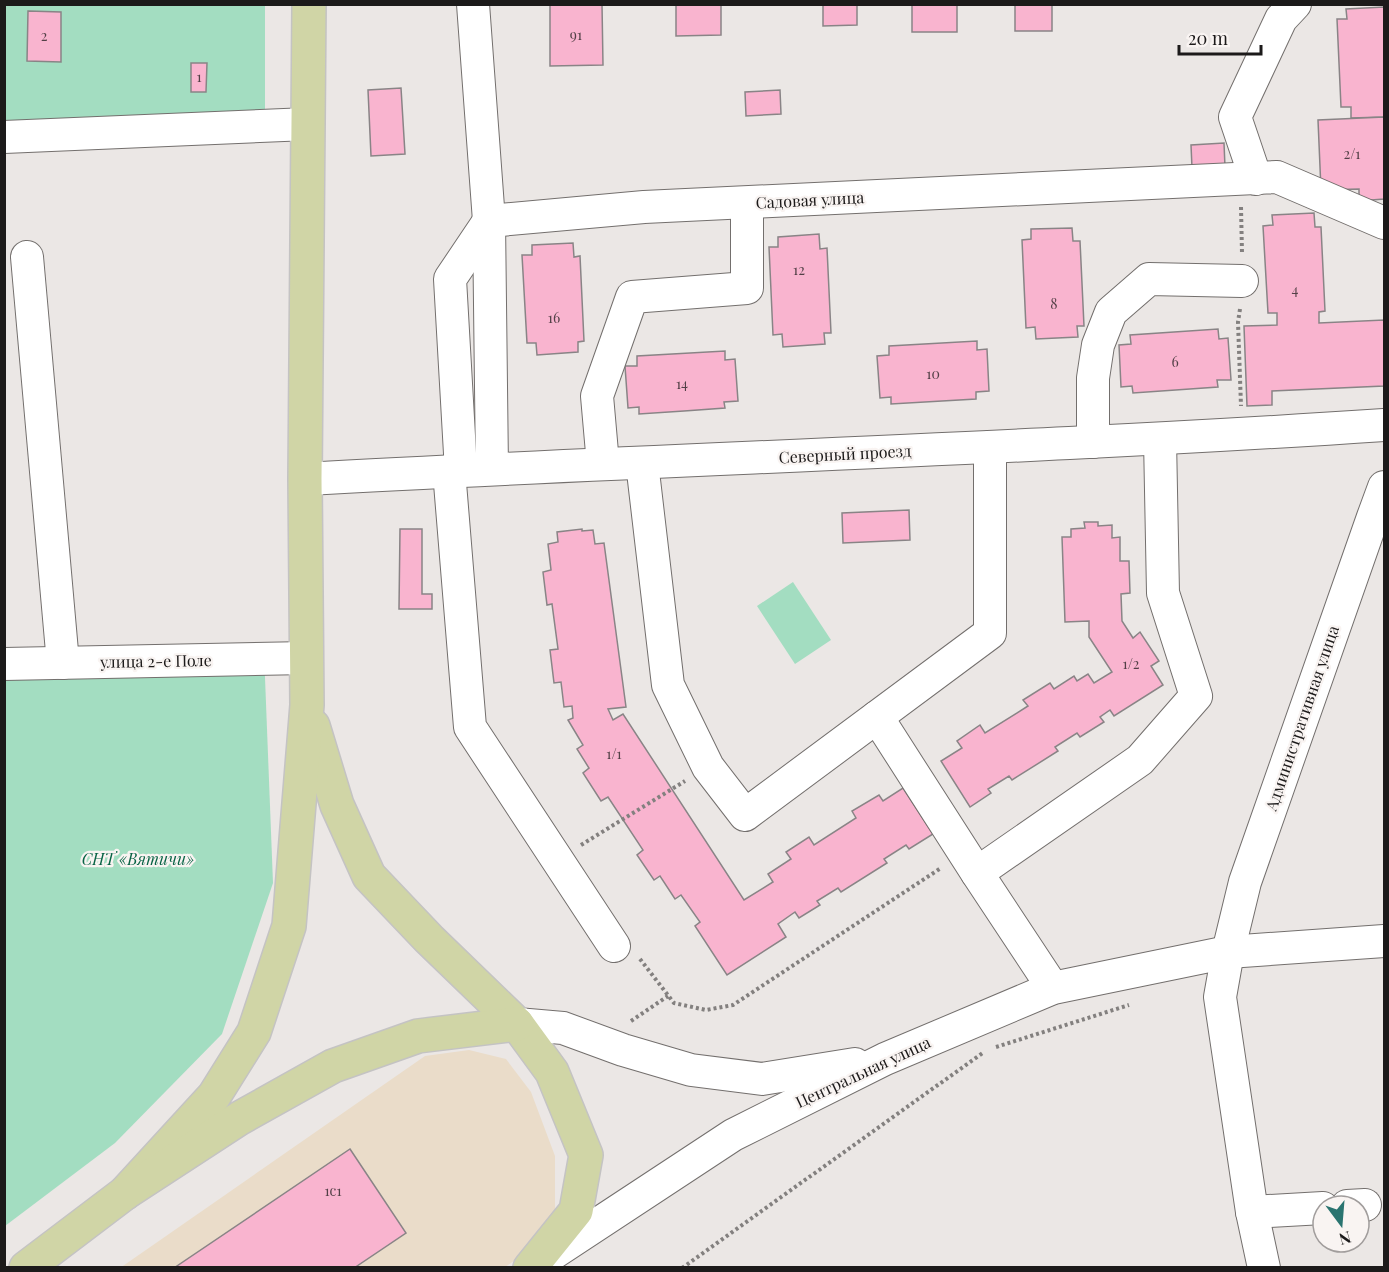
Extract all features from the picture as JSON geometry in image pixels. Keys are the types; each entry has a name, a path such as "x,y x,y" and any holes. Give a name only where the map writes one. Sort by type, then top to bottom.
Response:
{"main road":[{"path":"125,1193 214,1096 254,1032 289,926 307,705 305,479 309,4"},
{"path":"307,705 336,806 369,876 429,939 517,1024 552,1072 586,1155 576,1211 531,1268"},
{"path":"26,1268 125,1193 240,1118 333,1066 418,1036 517,1024"}],"street":[{"path":"473,4 489,221 492,469"},
{"path":"1248,179 1235,117 1281,19 1295,4"},
{"path":"4,137 308,124"},
{"name":"Садовая улица","path":"489,221 644,207 1277,177 1384,223"},
{"path":"603,464 597,396 632,297 747,288 747,203"},
{"path":"489,221 450,279 455,471 470,727 614,946"},
{"path":"27,257 63,663"},
{"path":"1093,442 1093,378 1098,345 1111,312 1149,279 1242,281"},
{"name":"Северный проезд","path":"305,479 1160,439 1384,425"},
{"path":"971,863 1140,760 1196,696 1163,593 1160,439"},
{"path":"642,463 668,685 708,767 745,814 990,633 990,447"},
{"name":"Административная улица","path":"1264,1268 1252,1212 1220,997 1245,882 1378,517 1384,487"},
{"name":"улица 2-е Поле","path":"4,664 307,658"},
{"path":"877,717 1053,988"},
{"name":"Центральная улица","path":"531,1268 733,1135 885,1059 1053,988 1228,952 1384,941"},
{"path":"517,1024 563,1028 623,1050 691,1070 762,1079 885,1059"},
{"path":"1252,1212 1311,1209"}],"path":[{"path":"1241,412 1238,322 1248,179"},
{"path":"558,860 708,767"},
{"path":"614,946 626,940 674,1003 706,1010 733,1005 971,863"},
{"path":"682,1268 986,1050 1130,1005"}],"shaded area":[{"path":"469,1050 506,1059 531,1092 555,1156 555,1213 520,1257 505,1267 120,1268 425,1056"}],"green space":[{"path":"4,5 265,5 265,111 5,123"},
{"path":"793,582 831,640 795,664 757,606"},
{"name":"СНТ «Вятичи»","path":"5,652 264,652 273,883 222,1034 115,1143 5,1226"}],"building":[{"path":"550,4 602,4 603,65 550,66"},
{"path":"676,4 721,4 721,35 676,36"},
{"path":"823,4 857,4 857,25 823,26"},
{"path":"912,4 957,4 957,32 912,32"},
{"path":"1015,4 1052,4 1052,31 1015,31"},
{"path":"1384,7 1384,117 1351,118 1351,107 1341,107 1337,19 1347,19 1346,9"},
{"path":"28,11 61,12 61,62 27,61"},
{"path":"191,63 207,63 206,92 191,92"},
{"path":"401,88 405,154 371,156 368,90"},
{"path":"780,90 781,114 746,116 745,92"},
{"path":"1384,117 1384,199 1359,201 1359,189 1321,190 1318,120"},
{"path":"1224,143 1225,167 1192,168 1191,145"},
{"path":"1314,213 1315,227 1321,227 1325,311 1319,312 1319,323 1384,320 1384,386 1272,391 1272,405 1247,406 1244,326 1277,325 1277,313 1268,313 1263,226 1273,225 1272,215"},
{"path":"1072,228 1073,241 1080,241 1084,326 1077,326 1078,337 1036,339 1035,327 1026,328 1022,240 1031,239 1031,229"},
{"path":"819,234 820,249 827,248 831,333 824,333 825,344 783,347 782,334 773,335 769,247 778,247 778,237"},
{"path":"573,243 574,257 580,256 584,341 578,342 578,352 537,355 536,343 527,343 522,255 532,255 532,245"},
{"path":"1218,329 1219,339 1228,338 1231,380 1217,380 1218,387 1133,393 1132,386 1121,387 1119,345 1131,344 1130,335"},
{"path":"977,341 977,350 987,349 989,391 976,392 976,399 891,404 891,397 880,398 877,356 889,355 889,346"},
{"path":"725,351 725,360 735,359 738,401 724,402 725,408 639,414 639,407 628,408 625,366 637,366 637,356"},
{"path":"909,510 910,540 843,543 842,513"},
{"path":"1084,522 1098,522 1098,526 1112,525 1112,538 1120,537 1120,561 1129,561 1130,593 1121,594 1122,621 1133,638 1140,632 1159,661 1151,666 1163,685 1114,716 1110,710 1100,717 1104,722 1080,737 1077,733 1055,747 1058,751 1012,780 1009,776 988,789 991,793 970,807 941,761 962,748 957,741 980,725 985,733 1028,706 1023,700 1050,683 1054,689 1074,676 1077,681 1088,674 1094,683 1112,672 1089,637 1089,621 1065,622 1062,537 1071,537 1071,529 1085,528"},
{"path":"400,529 422,529 422,594 432,594 432,609 399,609"},
{"path":"582,529 582,531 593,530 595,544 604,543 626,707 608,709 613,720 623,714 744,900 773,882 768,874 791,859 786,852 809,837 814,845 856,818 852,811 879,795 883,801 903,788 933,834 909,849 906,845 884,859 887,863 841,892 838,888 817,901 820,905 799,918 795,912 778,924 786,937 727,975 695,926 700,922 681,895 675,899 660,876 654,880 637,855 643,850 608,797 601,801 583,773 589,768 577,749 583,745 568,720 573,718 572,706 564,707 561,682 554,683 550,650 558,649 552,604 547,605 543,572 551,570 548,544 558,542 557,532"},
{"path":"350,1149 406,1233 354,1268 174,1268"}]}
